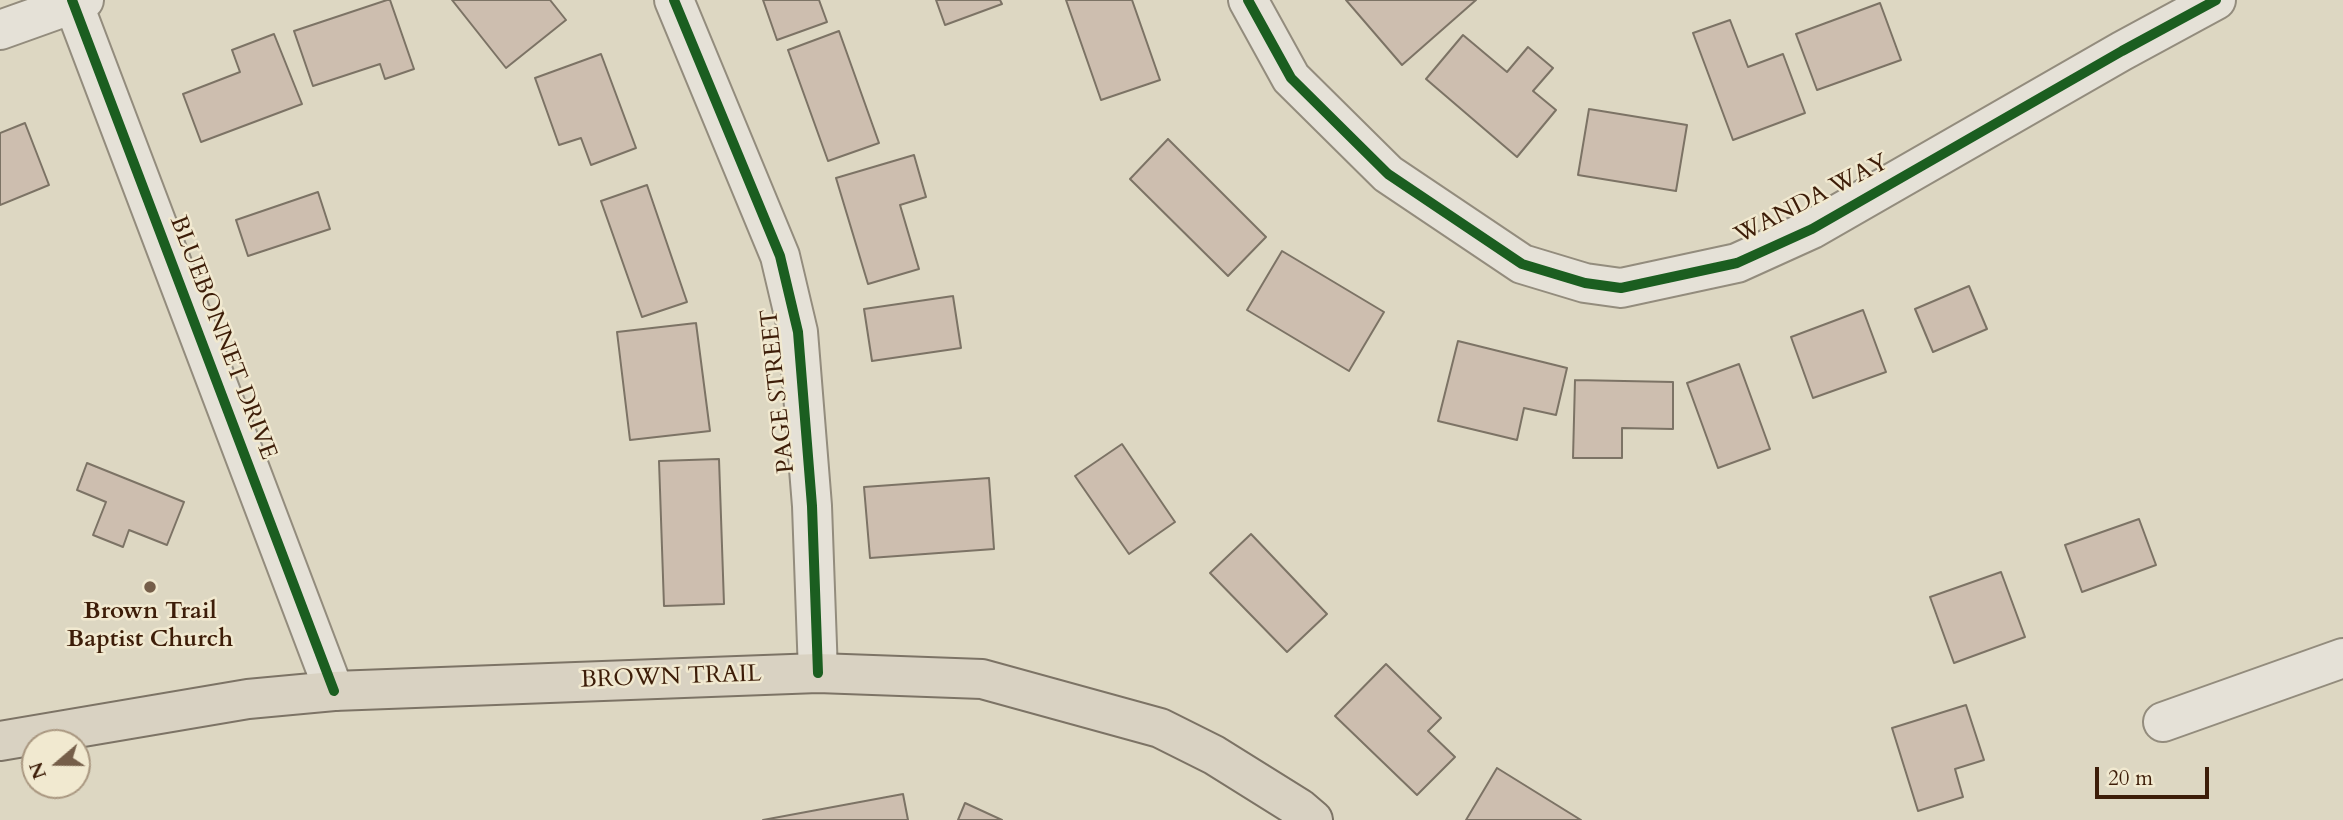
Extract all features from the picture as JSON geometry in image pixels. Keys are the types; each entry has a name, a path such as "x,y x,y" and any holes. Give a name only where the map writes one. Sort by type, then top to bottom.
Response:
{"main road":[{"name":"BROWN TRAIL","path":"0,741 248,699 334,691 818,673 982,679 1160,727 1214,755 1299,808 1313,820"}],"street":[{"name":"PAGE STREET","path":"674,0 780,256 798,332 812,506 818,673"},
{"name":"WANDA WAY","path":"1248,0 1291,78 1388,174 1522,264 1585,283 1622,288 1737,263 1812,229 2216,0"},
{"path":"0,30 76,1"},
{"name":"BLUEBONNET DRIVE","path":"76,1 334,691"},
{"path":"2163,722 2343,658"}],"building":[{"path":"390,0 414,69 385,79 380,64 313,86 294,31"},
{"path":"452,0 550,0 566,20 506,68"},
{"path":"763,0 819,0 827,22 777,40"},
{"path":"936,0 1000,0 1002,4 945,25"},
{"path":"1066,0 1132,0 1160,80 1101,100"},
{"path":"1346,0 1476,0 1402,65"},
{"path":"1880,3 1901,60 1817,90 1796,34"},
{"path":"1730,20 1748,67 1783,54 1805,113 1733,140 1693,33"},
{"path":"839,31 879,143 828,161 788,50"},
{"path":"274,34 302,104 201,142 183,94 240,72 232,50"},
{"path":"1463,35 1507,72 1528,47 1553,68 1533,91 1556,110 1517,157 1426,79"},
{"path":"601,54 636,148 591,165 581,138 559,145 535,78"},
{"path":"1589,109 1687,125 1676,191 1578,175"},
{"path":"25,123 49,185 0,205 0,133"},
{"path":"1168,139 1266,237 1228,276 1130,179"},
{"path":"914,155 926,197 900,205 919,269 868,284 836,178"},
{"path":"647,185 687,302 642,317 601,201"},
{"path":"318,192 330,229 248,256 236,220"},
{"path":"1282,251 1384,312 1349,371 1247,310"},
{"path":"1969,286 1987,329 1933,352 1915,309"},
{"path":"953,296 961,348 872,361 864,309"},
{"path":"1863,310 1886,372 1813,398 1791,337"},
{"path":"696,323 710,431 630,440 617,332"},
{"path":"1458,341 1567,368 1556,415 1524,408 1517,440 1438,421"},
{"path":"1739,364 1770,449 1718,468 1687,383"},
{"path":"1575,380 1673,382 1673,429 1622,428 1622,458 1573,458"},
{"path":"1122,444 1175,522 1129,554 1075,476"},
{"path":"719,459 724,604 664,606 659,461"},
{"path":"87,463 184,502 167,545 129,530 123,547 93,535 106,502 77,490"},
{"path":"989,478 994,549 870,558 864,487"},
{"path":"2139,519 2156,565 2082,592 2065,545"},
{"path":"1251,534 1327,614 1287,652 1210,573"},
{"path":"2001,572 2025,637 1954,663 1930,597"},
{"path":"1386,664 1441,718 1428,731 1455,757 1417,795 1335,716"},
{"path":"1966,705 1984,760 1955,769 1963,797 1918,811 1892,728"},
{"path":"1497,768 1581,820 1466,820"},
{"path":"903,794 908,820 763,820"},
{"path":"965,803 1002,820 958,820"}],"cycle path":[{"path":"72,0 334,691"},
{"path":"674,0 780,256 798,332 812,506 818,673"},
{"path":"1248,0 1291,78 1388,174 1522,264 1585,283 1621,288 1737,263 1812,229 2216,0"}],"place":[{"name":"Brown Trail Baptist Church","path":"150,587"}]}
